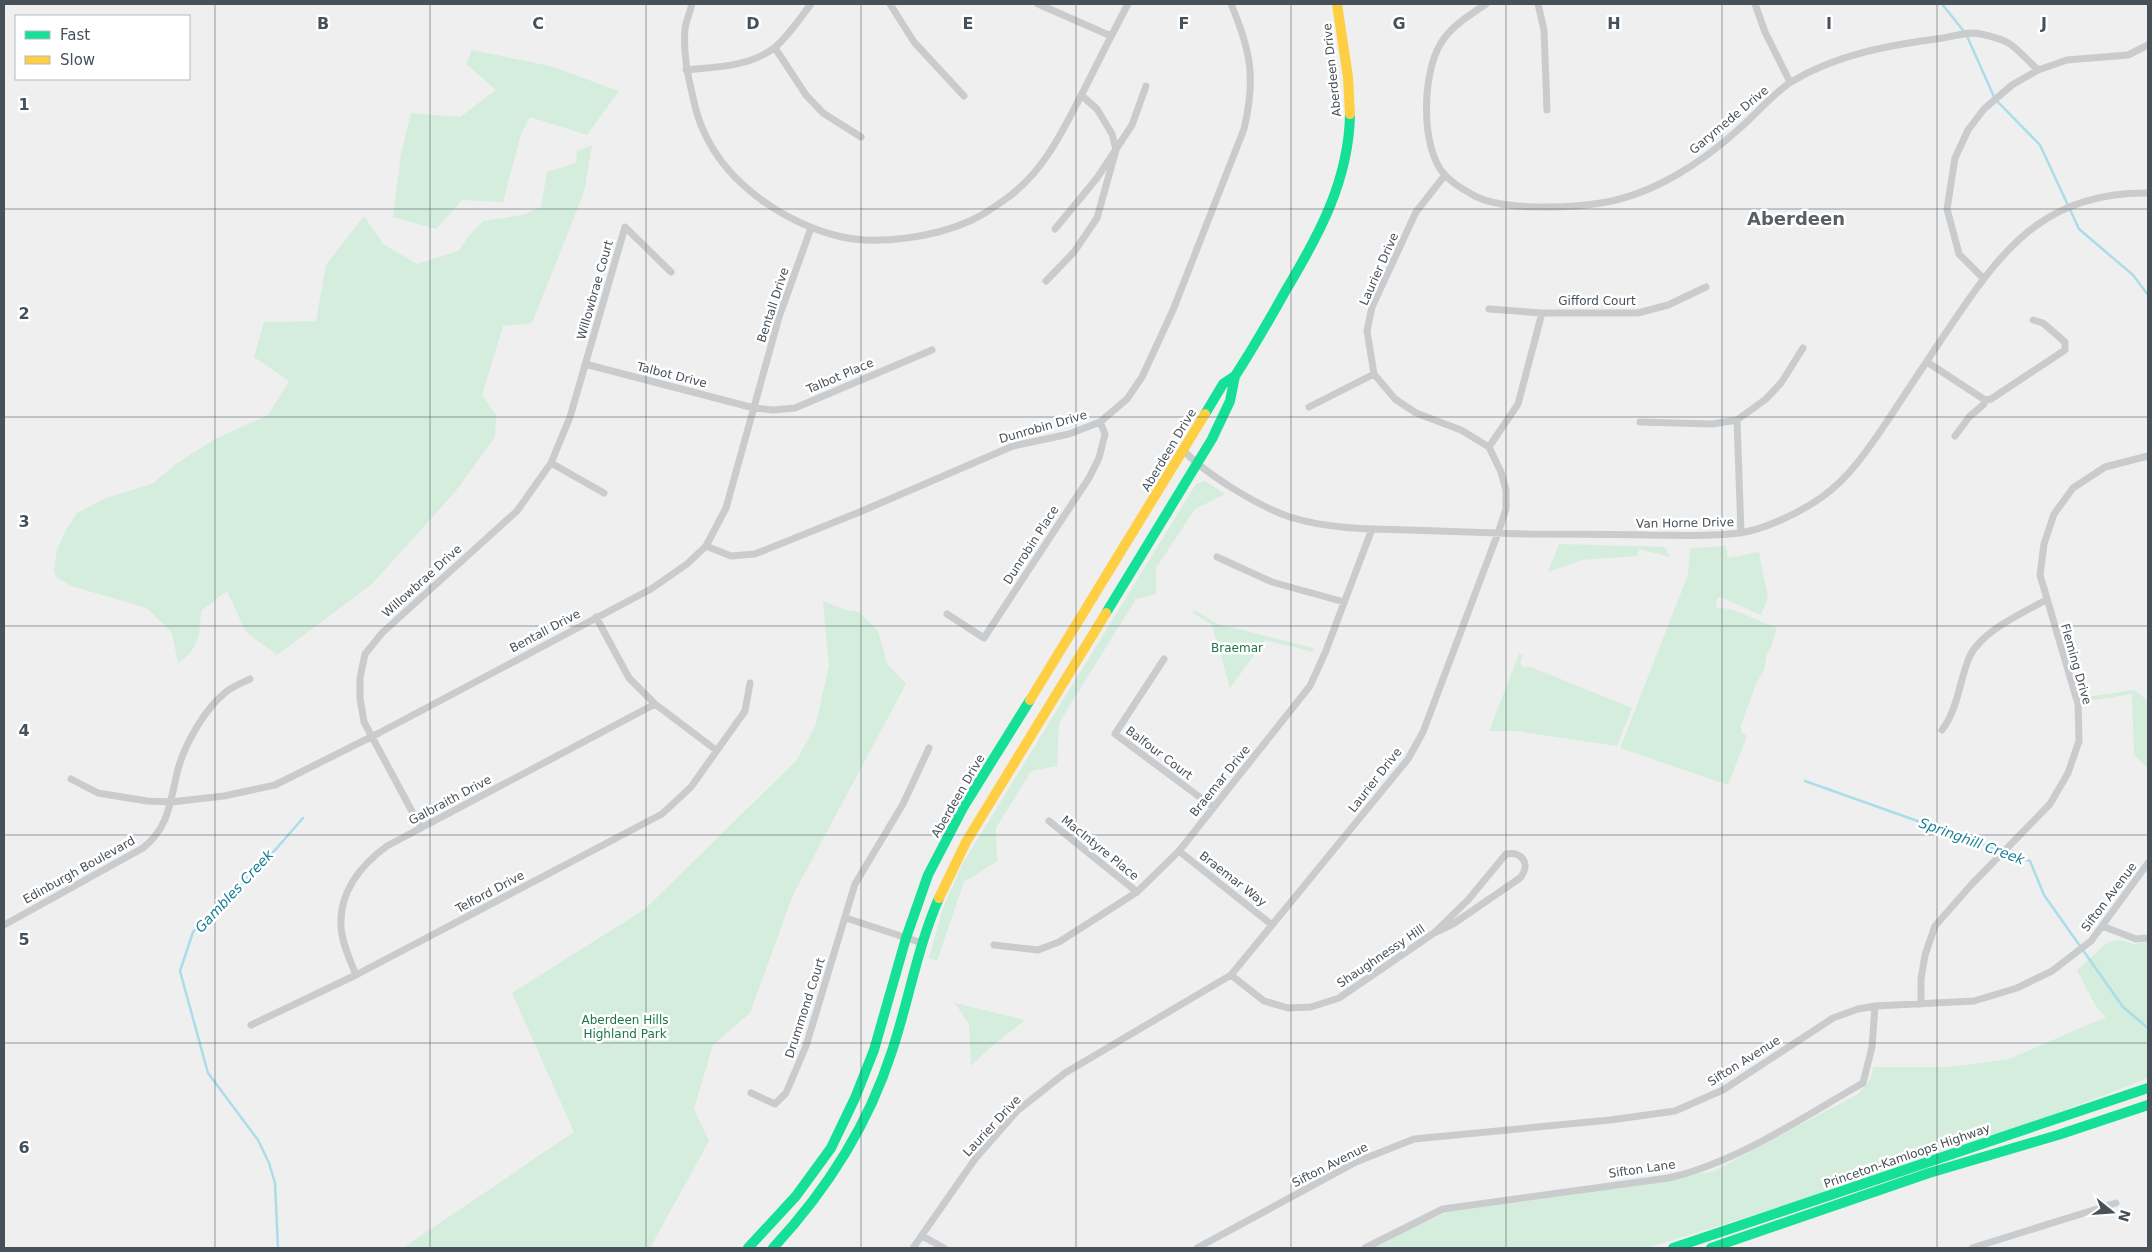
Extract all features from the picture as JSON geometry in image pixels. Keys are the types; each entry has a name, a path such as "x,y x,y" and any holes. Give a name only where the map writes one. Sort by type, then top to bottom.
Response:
{"main road":[{"name":"Aberdeen Drive","path":"773,1248 807,1211 841,1163 871,1105 887,1065 922,943 938,897 966,842 1225,416 1233,392 1235,376 1322,231 1344,170 1348,145 1350,100 1337,4"},
{"name":"Aberdeen Drive","path":"748,1248 796,1196 830,1148 855,1098 874,1050 906,938 928,875 964,806 1184,451 1223,384 1235,376"},
{"name":"Princeton-Kamloops Highway","path":"1673,1248 2148,1088"},
{"name":"Princeton-Kamloops Highway","path":"1711,1248 1929,1173 2058,1135 2148,1104"},
{"path":"2122,1113 2148,1111"}],"street":[{"path":"692,4 685,29 686,70 697,114 706,137 723,163 747,188 769,204 811,228 840,237 876,240 932,234 972,220 1008,197 1032,175 1056,144 1128,4"},
{"path":"686,70 726,67 752,60 775,48 811,4"},
{"path":"890,4 914,42 964,96"},
{"path":"1038,4 1111,36"},
{"name":"Dunrobin Drive","path":"706,546 730,556 755,554 862,511 1013,446 1069,434 1100,422 1126,399 1142,377 1173,310 1244,129 1251,100 1250,66 1242,30 1230,4"},
{"name":"Garymede Drive","path":"1486,4 1461,21 1440,43 1431,67 1427,97 1428,134 1436,160 1445,175 1475,196 1505,205 1552,206 1602,203 1645,190 1688,168 1734,133 1790,82 1850,55 1898,44 1978,33 2009,43 2038,70"},
{"path":"1538,4 1544,30 1547,110"},
{"path":"1755,4 1765,32 1790,82"},
{"path":"1983,278 1959,254 1947,209 1955,158 1968,130 1984,109 2012,85 2038,70 2067,60 2128,55 2148,45"},
{"path":"775,48 806,95 823,113 861,137"},
{"path":"1055,229 1096,178 1132,125 1146,86"},
{"path":"1046,281 1074,252 1097,218 1116,150 1112,134 1097,109 1081,94"},
{"name":"Laurier Drive","path":"913,1248 975,1159 1017,1112 1065,1073 1231,976 1411,752 1423,732 1506,509 1506,490 1501,472 1488,447 1461,430 1416,413 1394,400 1374,374 1367,331 1372,307 1416,212 1445,175"},
{"name":"Van Horne Drive","path":"1184,451 1196,464 1262,505 1290,517 1326,525 1372,529 1498,533 1682,536 1741,533 1790,517 1823,497 1857,466 1983,278 2016,241 2039,222 2068,207 2098,197 2124,193 2148,194"},
{"name":"Willowbrae Court","path":"585,364 625,227 671,272"},
{"name":"Bentall Drive","path":"71,778 98,793 148,801 171,802 224,796 275,785 371,737 651,589 687,564 706,546 726,508 779,317 811,228"},
{"name":"Gifford Court","path":"1489,309 1542,313 1638,313 1668,305 1706,287"},
{"name":"Gifford Court","path":"1488,447 1518,404 1542,313"},
{"path":"1927,362 1985,400 1991,399 2064,350 2065,342 2043,323 2033,320"},
{"path":"1640,422 1712,424 1737,420 1766,399 1781,383 1803,348"},
{"name":"Talbot Place","path":"754,408 773,410 795,408 932,350"},
{"name":"Talbot Drive","path":"585,364 754,408"},
{"name":"Willowbrae Drive","path":"421,828 364,722 360,698 360,678 365,654 382,633 517,511 551,463 570,417 585,364"},
{"path":"1309,407 1374,374"},
{"path":"1955,436 1969,417 1984,404 1985,400"},
{"path":"1737,420 1741,533"},
{"name":"Dunrobin Place","path":"947,614 984,638 1089,478 1098,458 1104,434 1100,422"},
{"name":"Fleming Drive","path":"1921,1004 1921,979 1925,954 1936,926 1971,885 2050,804 2068,773 2079,741 2078,704 2040,575 2044,544 2054,514 2074,488 2105,467 2148,456"},
{"path":"551,463 604,494"},
{"name":"Braemar Drive","path":"994,945 1038,950 1059,942 1137,892 1180,851 1212,807 1310,686 1326,654 1372,529"},
{"path":"1217,557 1272,582 1344,602"},
{"path":"1942,730 1950,719 1970,656 1987,636 2010,619 2046,600"},
{"path":"596,617 630,678 655,704 716,750"},
{"name":"Balfour Court","path":"1164,659 1115,734 1212,807"},
{"name":"Edinburgh Boulevard","path":"4,925 143,848 156,838 171,802 178,770 192,735 205,716 226,692 250,678"},
{"name":"Telford Drive","path":"251,1025 356,976 662,814 691,787 745,711 750,683"},
{"name":"Galbraith Drive","path":"356,976 341,928 342,906 349,887 361,869 373,856 387,846 655,704"},
{"name":"Drummond Court","path":"751,1093 775,1104 786,1093 806,1046 856,884 903,804 929,748"},
{"name":"MacIntyre Place","path":"1049,821 1137,892"},
{"name":"Braemar Way","path":"1180,851 1272,925"},
{"name":"Shaughnessy Hill","path":"1231,976 1264,1001 1288,1008 1312,1007 1339,998 1434,933 1453,924 1520,878 1525,873 1526,866 1520,855 1506,854 1501,858 1468,900 1434,933"},
{"name":"Sifton Avenue","path":"1198,1248 1356,1162 1414,1139 1610,1120 1675,1111 1723,1090 1833,1018 1858,1009 1875,1006 1974,1001 2017,988 2052,971 2091,941 2148,863"},
{"path":"846,918 922,943"},
{"path":"2102,926 2136,939 2148,938"},
{"name":"Sifton Lane","path":"1365,1248 1442,1209 1668,1178 1688,1173 1736,1154 1863,1083 1872,1047 1875,1006"},
{"path":"1972,1248 2116,1203"},
{"path":"922,1236 944,1248"},
{"path":"2002,1240 2006,1248"}],"green space":[{"path":"472,50 550,66 619,91 587,135 530,117 521,134 503,202 462,200 436,229 393,217 401,154 411,113 460,117 496,90 466,64"},
{"path":"592,145 584,192 532,323 503,326 482,395 496,415 495,437 455,492 372,584 277,655 246,632 227,591 201,611 197,641 191,652 178,663 172,633 147,608 71,586 56,577 54,571 57,550 66,530 77,513 106,498 152,484 176,464 215,439 268,415 289,381 254,357 264,322 316,321 326,265 364,216 383,244 417,264 458,251 483,221 523,215 541,207 547,172 576,163 577,151"},
{"path":"1205,481 1225,494 1195,509 1156,568 1156,594 1136,599 1059,723 1057,766 1031,771 996,828 997,861 964,882 937,961 929,958 943,908 963,863 1196,484"},
{"path":"1559,544 1665,547 1670,557 1639,549 1637,556 1582,560 1548,572"},
{"path":"1726,546 1728,558 1759,552 1768,598 1761,615 1721,597 1717,598 1716,607 1734,610 1777,628 1767,654 1764,670 1756,684 1741,725 1741,732 1747,736 1728,785 1620,748 1688,575 1690,548"},
{"name":"Aberdeen Hills Highland Park","path":"823,601 845,610 859,612 878,631 887,664 906,684 793,895 750,1013 713,1045 694,1109 709,1141 650,1248 403,1248 574,1132 512,993 645,909 796,761 815,727 829,666"},
{"name":"Braemar","path":"1194,610 1218,624 1314,648 1313,652 1265,640 1230,688 1212,625 1192,612"},
{"path":"1519,654 1523,655 1520,662 1523,667 1531,667 1632,708 1617,746 1516,731 1489,731"},
{"path":"2134,690 2148,701 2148,768 2134,755 2132,694 2088,701 2087,697"},
{"path":"2118,940 2135,944 2148,942 2148,1078 2016,1129 1808,1198 1647,1248 1369,1248 1448,1212 1578,1194 1714,1171 1858,1094 1871,1078 1873,1067 1949,1067 2009,1059 2106,1017 2095,1005 2077,970 2108,942"},
{"path":"955,1003 1025,1020 971,1066 969,1024"}],"waterway":[{"name":"Springhill Creek","path":"1942,4 1966,34 1995,99 2040,145 2079,229 2133,275 2148,295"},
{"name":"Springhill Creek","path":"1805,781 2030,861 2044,895 2123,1007 2148,1028"},
{"name":"Gambles Creek","path":"278,1248 275,1183 269,1163 258,1140 208,1073 180,971 193,932 276,849 303,818"}],"traffic: fast":[{"path":"1205,414 1223,384 1235,376 1310,249 1338,184 1344,162 1350,114"},
{"path":"1106,613 1212,439 1230,401 1235,376"},
{"path":"748,1248 796,1196 831,1148 855,1098 874,1050 906,938 928,875 964,806 1030,700"},
{"path":"773,1248 811,1204 828,1180 858,1131 871,1105 892,1051 919,955 939,898"},
{"path":"1673,1248 2148,1088"},
{"path":"1711,1248 1929,1173 2058,1135 2148,1105"}],"traffic: slow":[{"path":"1337,4 1348,77 1350,114"},
{"path":"1030,700 1205,414"},
{"path":"939,898 966,842 1106,613"}],"district":[{"name":"Aberdeen","path":"1796,218"}]}
